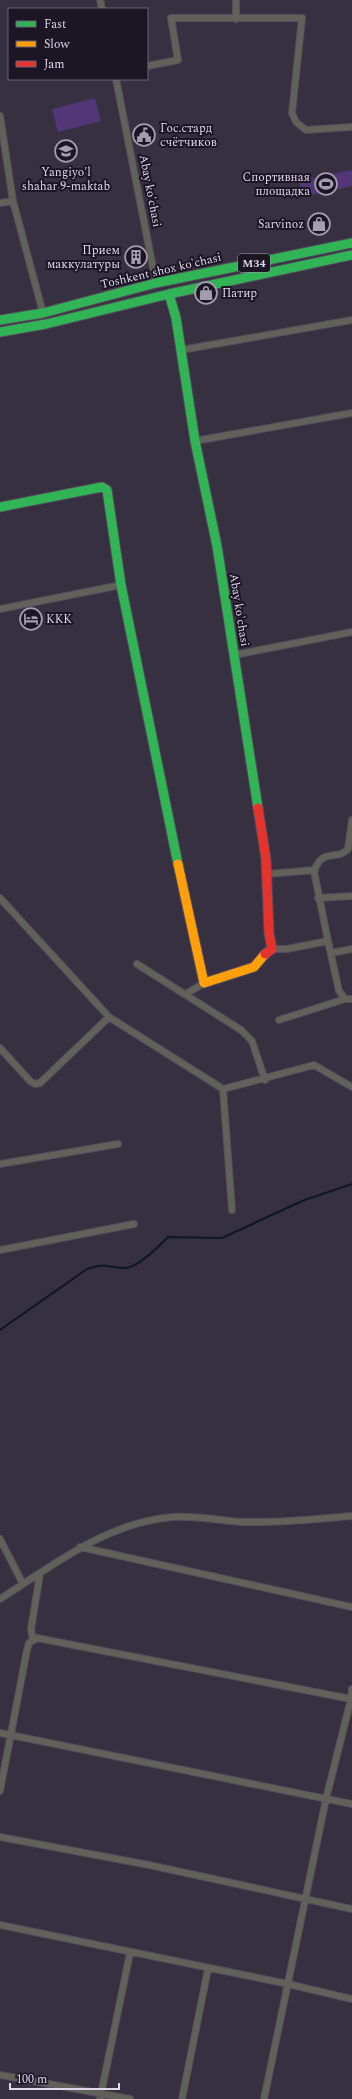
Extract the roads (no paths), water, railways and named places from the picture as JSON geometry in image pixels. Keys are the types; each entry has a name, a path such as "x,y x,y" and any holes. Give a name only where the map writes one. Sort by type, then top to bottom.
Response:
{"street":[{"path":"236,0 236,19"},
{"path":"148,66 178,60 171,18 302,18 292,113 296,122 306,130 352,127"},
{"name":"Abay ko'chasi","path":"116,80 156,283"},
{"path":"0,116 13,201 43,313"},
{"path":"0,203 13,201"},
{"name":"Toshkent shox ko'chasi","path":"0,320 43,313 156,283 352,243"},
{"name":"M34","path":"169,294 352,255"},
{"name":"Abay ko'chasi","path":"166,281 176,318 195,441 217,546 266,859 269,933 272,949"},
{"path":"156,283 158,296"},
{"name":"Toshkent shox ko'chasi","path":"0,332 46,324 169,294"},
{"path":"181,350 352,320"},
{"path":"195,441 352,413"},
{"path":"0,507 102,487 106,488 121,585 201,975 204,983"},
{"path":"0,609 121,585"},
{"path":"234,655 352,632"},
{"path":"349,999 339,991 318,898 315,870 323,857 343,853 348,848 352,820"},
{"path":"267,874 315,870"},
{"path":"318,898 352,896"},
{"path":"0,898 109,1017 223,1089 265,1080 314,1065 352,1087"},
{"path":"186,994 204,983 254,967 265,954 272,949 286,949 328,941"},
{"path":"331,953 352,949"},
{"path":"138,964 241,1030 252,1041 265,1080"},
{"path":"279,1020 349,999"},
{"path":"0,1048 30,1081 35,1084 40,1083 109,1017"},
{"path":"223,1089 232,1210"},
{"path":"0,1164 118,1144"},
{"path":"0,1250 134,1224"},
{"path":"0,1599 80,1547 113,1532 142,1523 174,1516 261,1522 352,1516"},
{"path":"0,1539 23,1584"},
{"path":"80,1547 352,1608"},
{"path":"0,1791 27,1650 33,1640 31,1629 40,1574"},
{"path":"33,1640 42,1638 351,1699"},
{"path":"264,2099 326,1799 351,1699 352,1689"},
{"path":"0,1733 352,1804"},
{"path":"0,1837 149,1865 352,1909"},
{"path":"0,1925 130,1953 288,1984 352,1999"},
{"path":"101,2097 130,1953"},
{"path":"182,2099 208,1968"},
{"path":"0,2075 101,2097 130,2099"}],"waterway":[{"path":"0,1330 87,1269 99,1266 124,1268 135,1265 148,1256 168,1237 222,1238 302,1201 352,1184"}],"place":[{"name":"Гос.стард счётчиков","path":"144,135"},
{"name":"Yangiyo'l shahar 9-maktab","path":"66,151"},
{"name":"Спортивная площадка","path":"326,184"},
{"name":"Sarvinoz","path":"319,224"},
{"name":"Прием маккулатуры","path":"136,257"},
{"name":"Патир","path":"206,293"},
{"name":"KKK","path":"31,619"}]}
